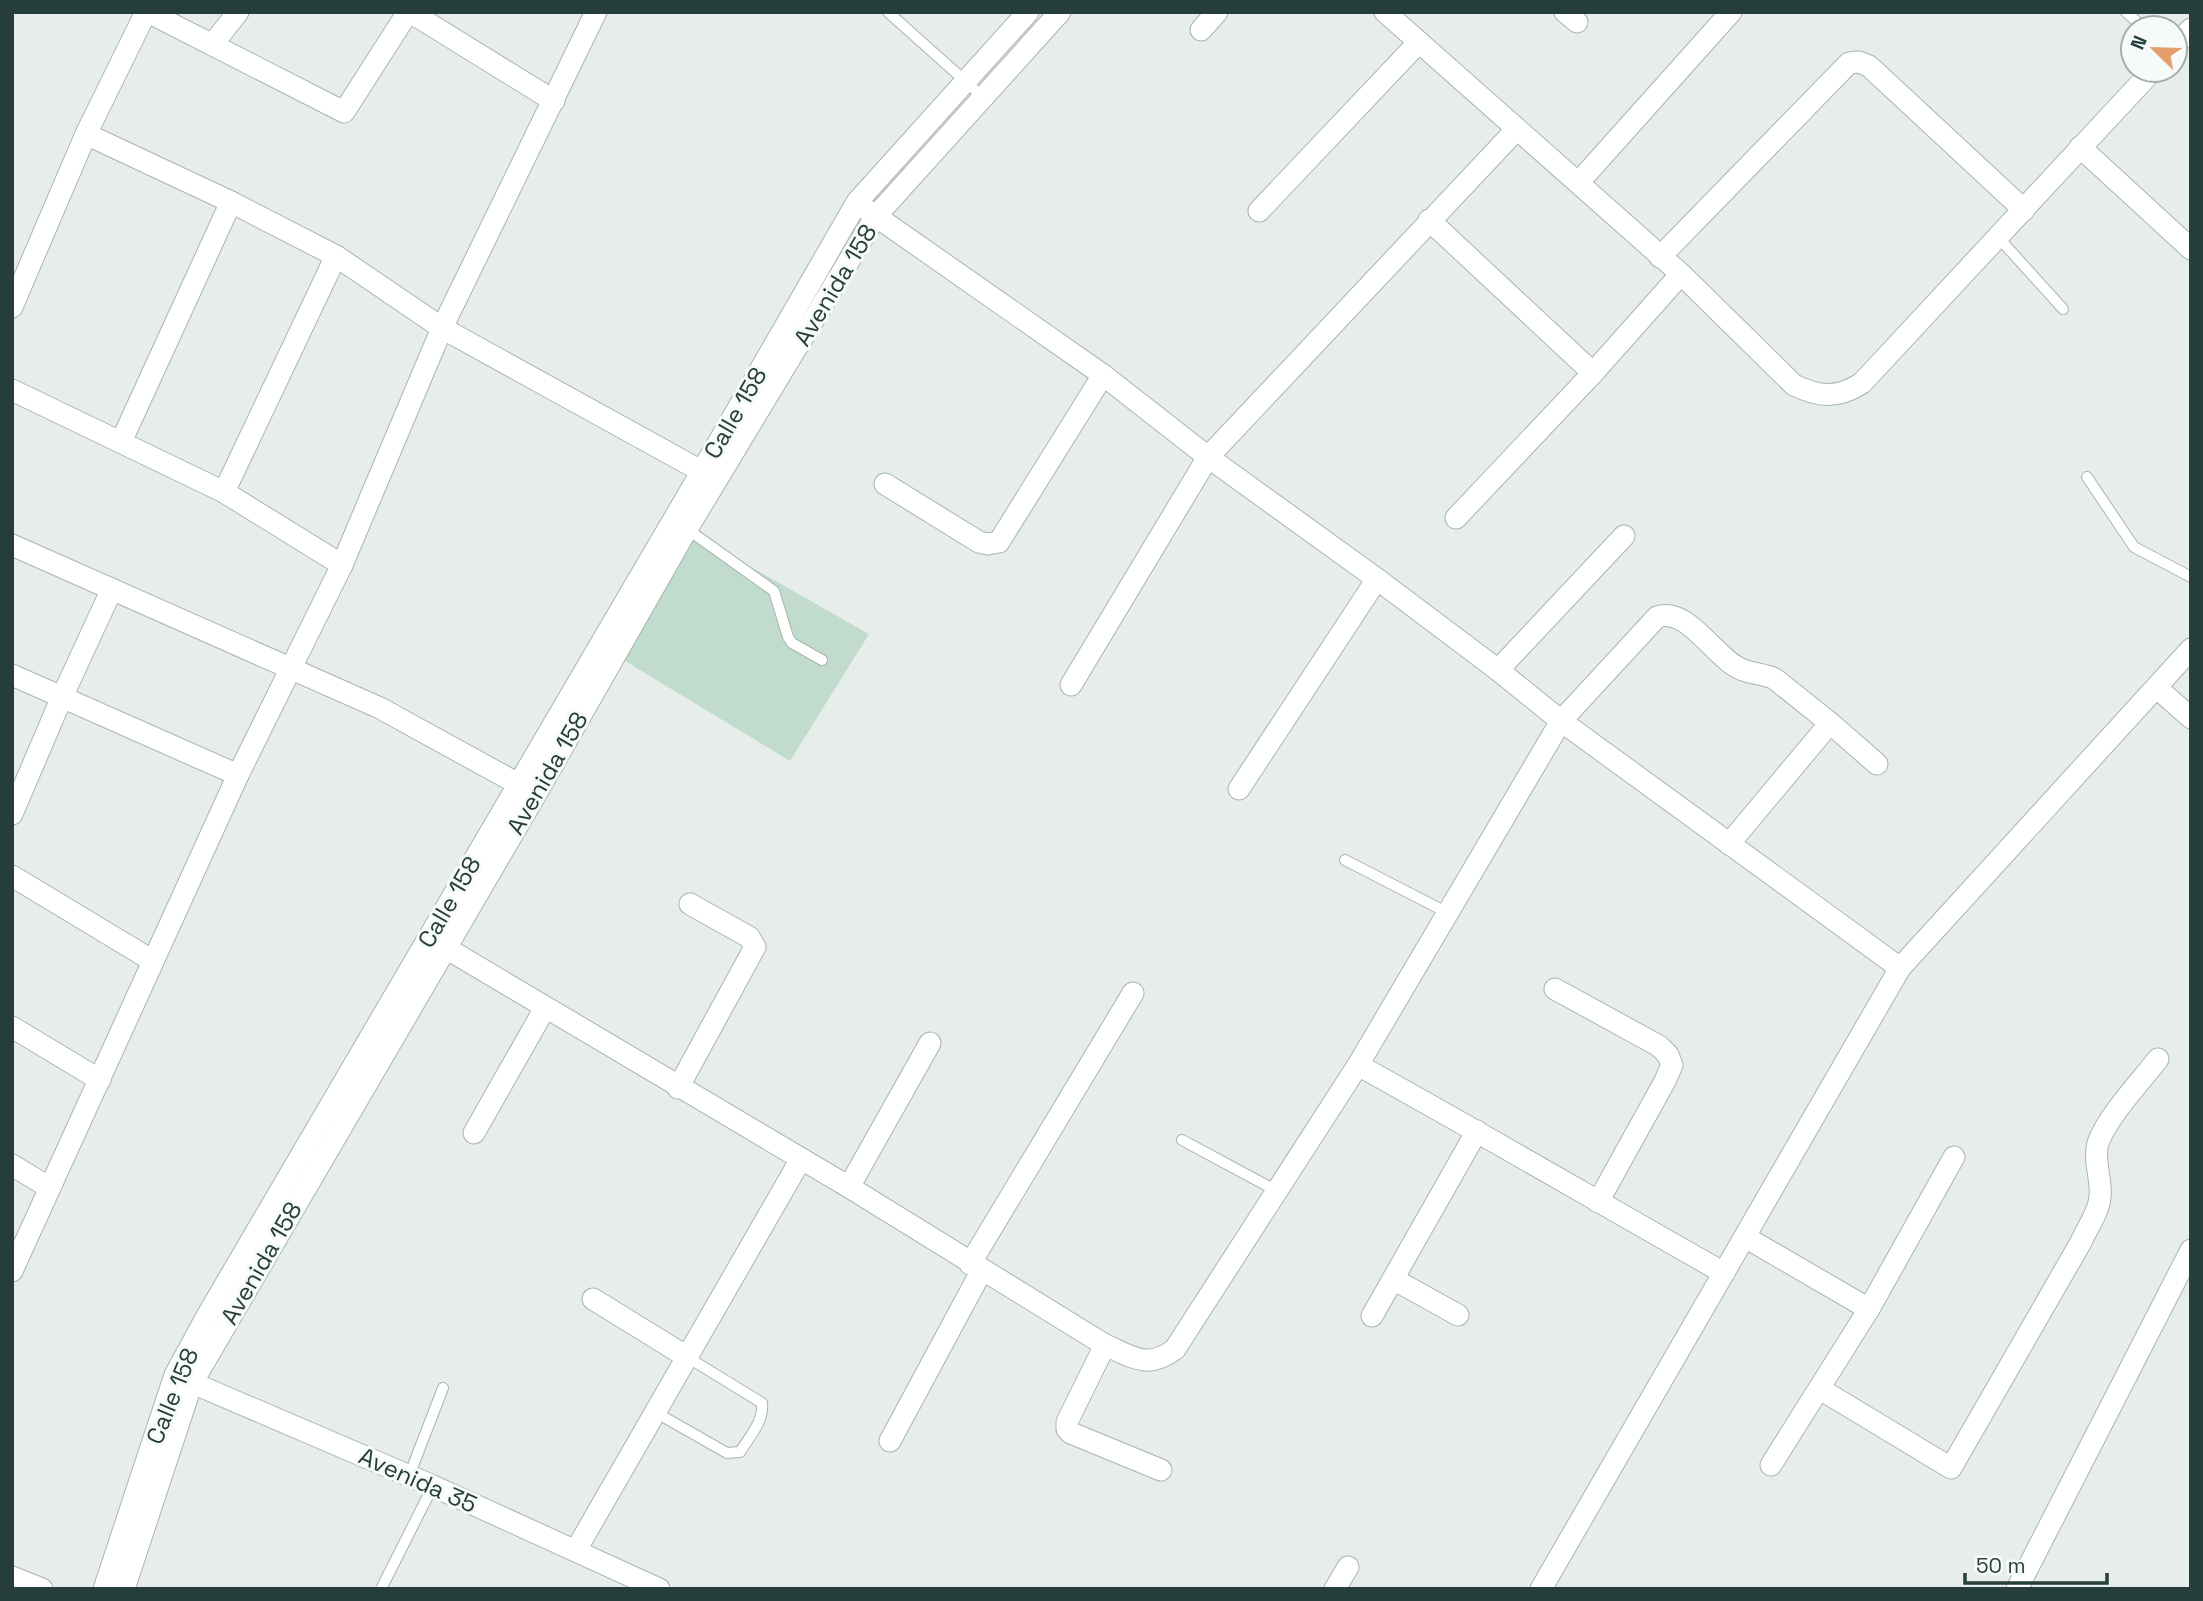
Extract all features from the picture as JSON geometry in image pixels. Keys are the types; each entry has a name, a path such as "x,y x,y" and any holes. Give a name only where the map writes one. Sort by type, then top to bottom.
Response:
{"street":[{"path":"12,307 86,134 147,12 344,112 409,12 554,101"},
{"path":"212,45 238,12"},
{"path":"12,1270 238,775 342,565 442,328 596,12"},
{"name":"Calle 158","path":"527,789 709,476 857,202 1028,12"},
{"name":"Avenida 158","path":"124,1589 183,1379 527,789 687,529 709,476 876,216 1060,12"},
{"path":"1202,30 1217,12"},
{"path":"1385,12 1681,274 1794,385 1814,394 1848,392 1862,383 2139,84"},
{"path":"1579,182 1731,12"},
{"path":"1259,211 1419,42"},
{"path":"1660,257 1849,63 1859,62 1869,66 2024,210"},
{"path":"1071,685 1208,457 1517,129"},
{"path":"86,134 231,202 336,256 442,328 709,476"},
{"path":"2080,147 2191,249"},
{"path":"121,442 231,202"},
{"path":"857,202 1103,374 1208,457 1377,579 1561,721 1900,968"},
{"path":"1429,220 1593,373"},
{"path":"224,492 336,256"},
{"path":"1456,518 1593,373 1681,274"},
{"path":"885,484 979,542 999,542 1103,374"},
{"path":"12,390 224,492 342,565"},
{"path":"1498,670 1624,536"},
{"path":"12,545 380,708 527,789"},
{"path":"1239,789 1377,579"},
{"path":"12,814 112,589"},
{"path":"437,943 849,1187 1105,1345 1144,1362 1157,1360 1175,1349 1358,1066 1561,721 1657,617 1664,615 1683,620 1743,671 1765,674 1775,679 1877,764"},
{"path":"1541,1589 1900,968 2191,649"},
{"path":"12,676 238,775"},
{"path":"2157,688 2191,718"},
{"path":"1729,845 1830,723"},
{"path":"12,876 153,961"},
{"path":"678,1088 755,947 750,937 690,904"},
{"path":"1555,989 1659,1046 1668,1055 1672,1065 1598,1202"},
{"path":"890,1441 976,1267 1133,993"},
{"path":"474,1133 545,1008"},
{"path":"12,1027 100,1080"},
{"path":"849,1187 930,1043"},
{"path":"1819,1389 1951,1468 2095,1214 2100,1198 2096,1158 2098,1143 2107,1125 2158,1059"},
{"path":"1358,1066 1724,1272"},
{"path":"1372,1316 1477,1131"},
{"path":"1771,1465 1869,1309 1954,1157"},
{"path":"576,1550 801,1159"},
{"path":"12,1165 50,1188"},
{"path":"1745,1237 1869,1309"},
{"path":"2017,1589 2191,1250"},
{"path":"1393,1279 1458,1315"},
{"path":"593,1299 687,1357"},
{"path":"1105,1345 1067,1422 1067,1429 1161,1470"},
{"name":"Calle 158","path":"104,1589 183,1379"},
{"name":"Avenida 35","path":"183,1379 433,1486 659,1589"},
{"path":"1335,1589 1348,1567"},
{"path":"12,1577 42,1589"}],"lane":[{"path":"888,12 984,97"},
{"path":"1998,237 2063,309"},
{"path":"2087,477 2134,547 2191,577"},
{"path":"687,529 774,591 792,643 822,660"},
{"path":"1345,859 1448,913"},
{"path":"1182,1140 1277,1191"},
{"path":"655,1412 727,1453 740,1452 760,1421 762,1403 687,1357"},
{"path":"409,1476 443,1388"},
{"path":"382,1589 433,1486"}],"green space":[{"path":"689,532 869,634 790,761 617,656"}]}
